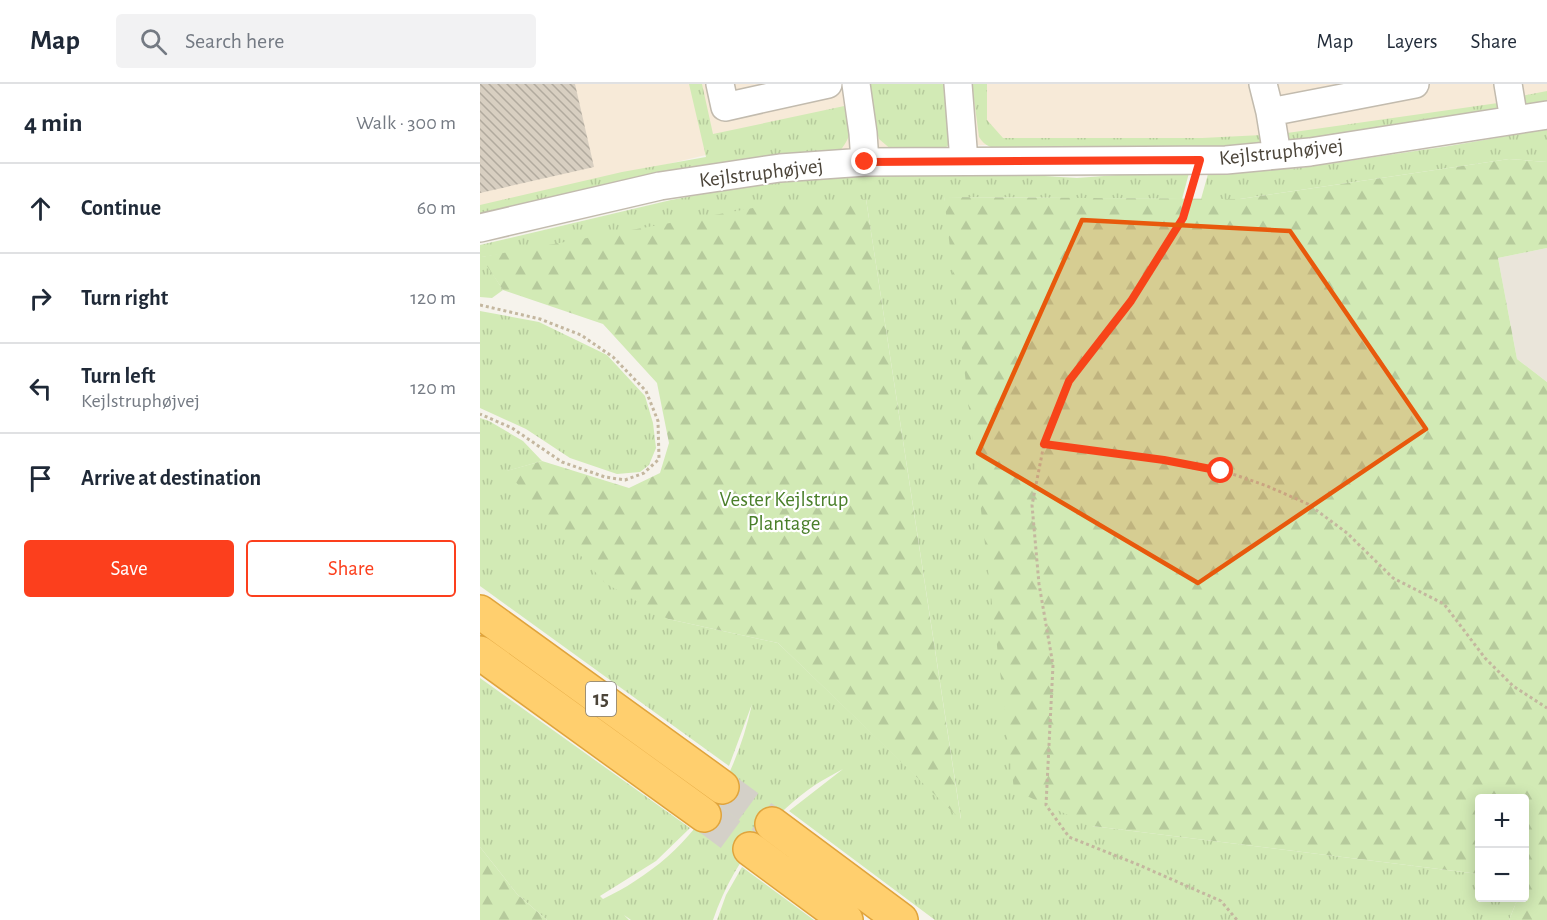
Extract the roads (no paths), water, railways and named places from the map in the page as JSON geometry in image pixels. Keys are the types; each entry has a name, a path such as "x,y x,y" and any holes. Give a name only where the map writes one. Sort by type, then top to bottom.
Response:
{"highway":[{"name":"15","path":"480,612 722,787"},
{"name":"15","path":"480,653 704,815"},
{"path":"772,824 901,920"},
{"path":"750,849 846,920"}],"street":[{"path":"720,84 725,107 828,84"},
{"path":"856,84 865,162"},
{"path":"958,84 964,161"},
{"path":"1263,84 1277,155"},
{"path":"1270,112 1415,84"},
{"path":"1508,84 1514,120"},
{"name":"Kejlstruphøjvej","path":"480,228 660,186 780,168 865,162 1226,160 1310,152 1547,115"}],"tunnel":[{"path":"722,787 772,824"},
{"path":"704,815 750,849"}],"park label":[{"name":"Vester Kejlstrup Plantage","path":"784,511"}]}
